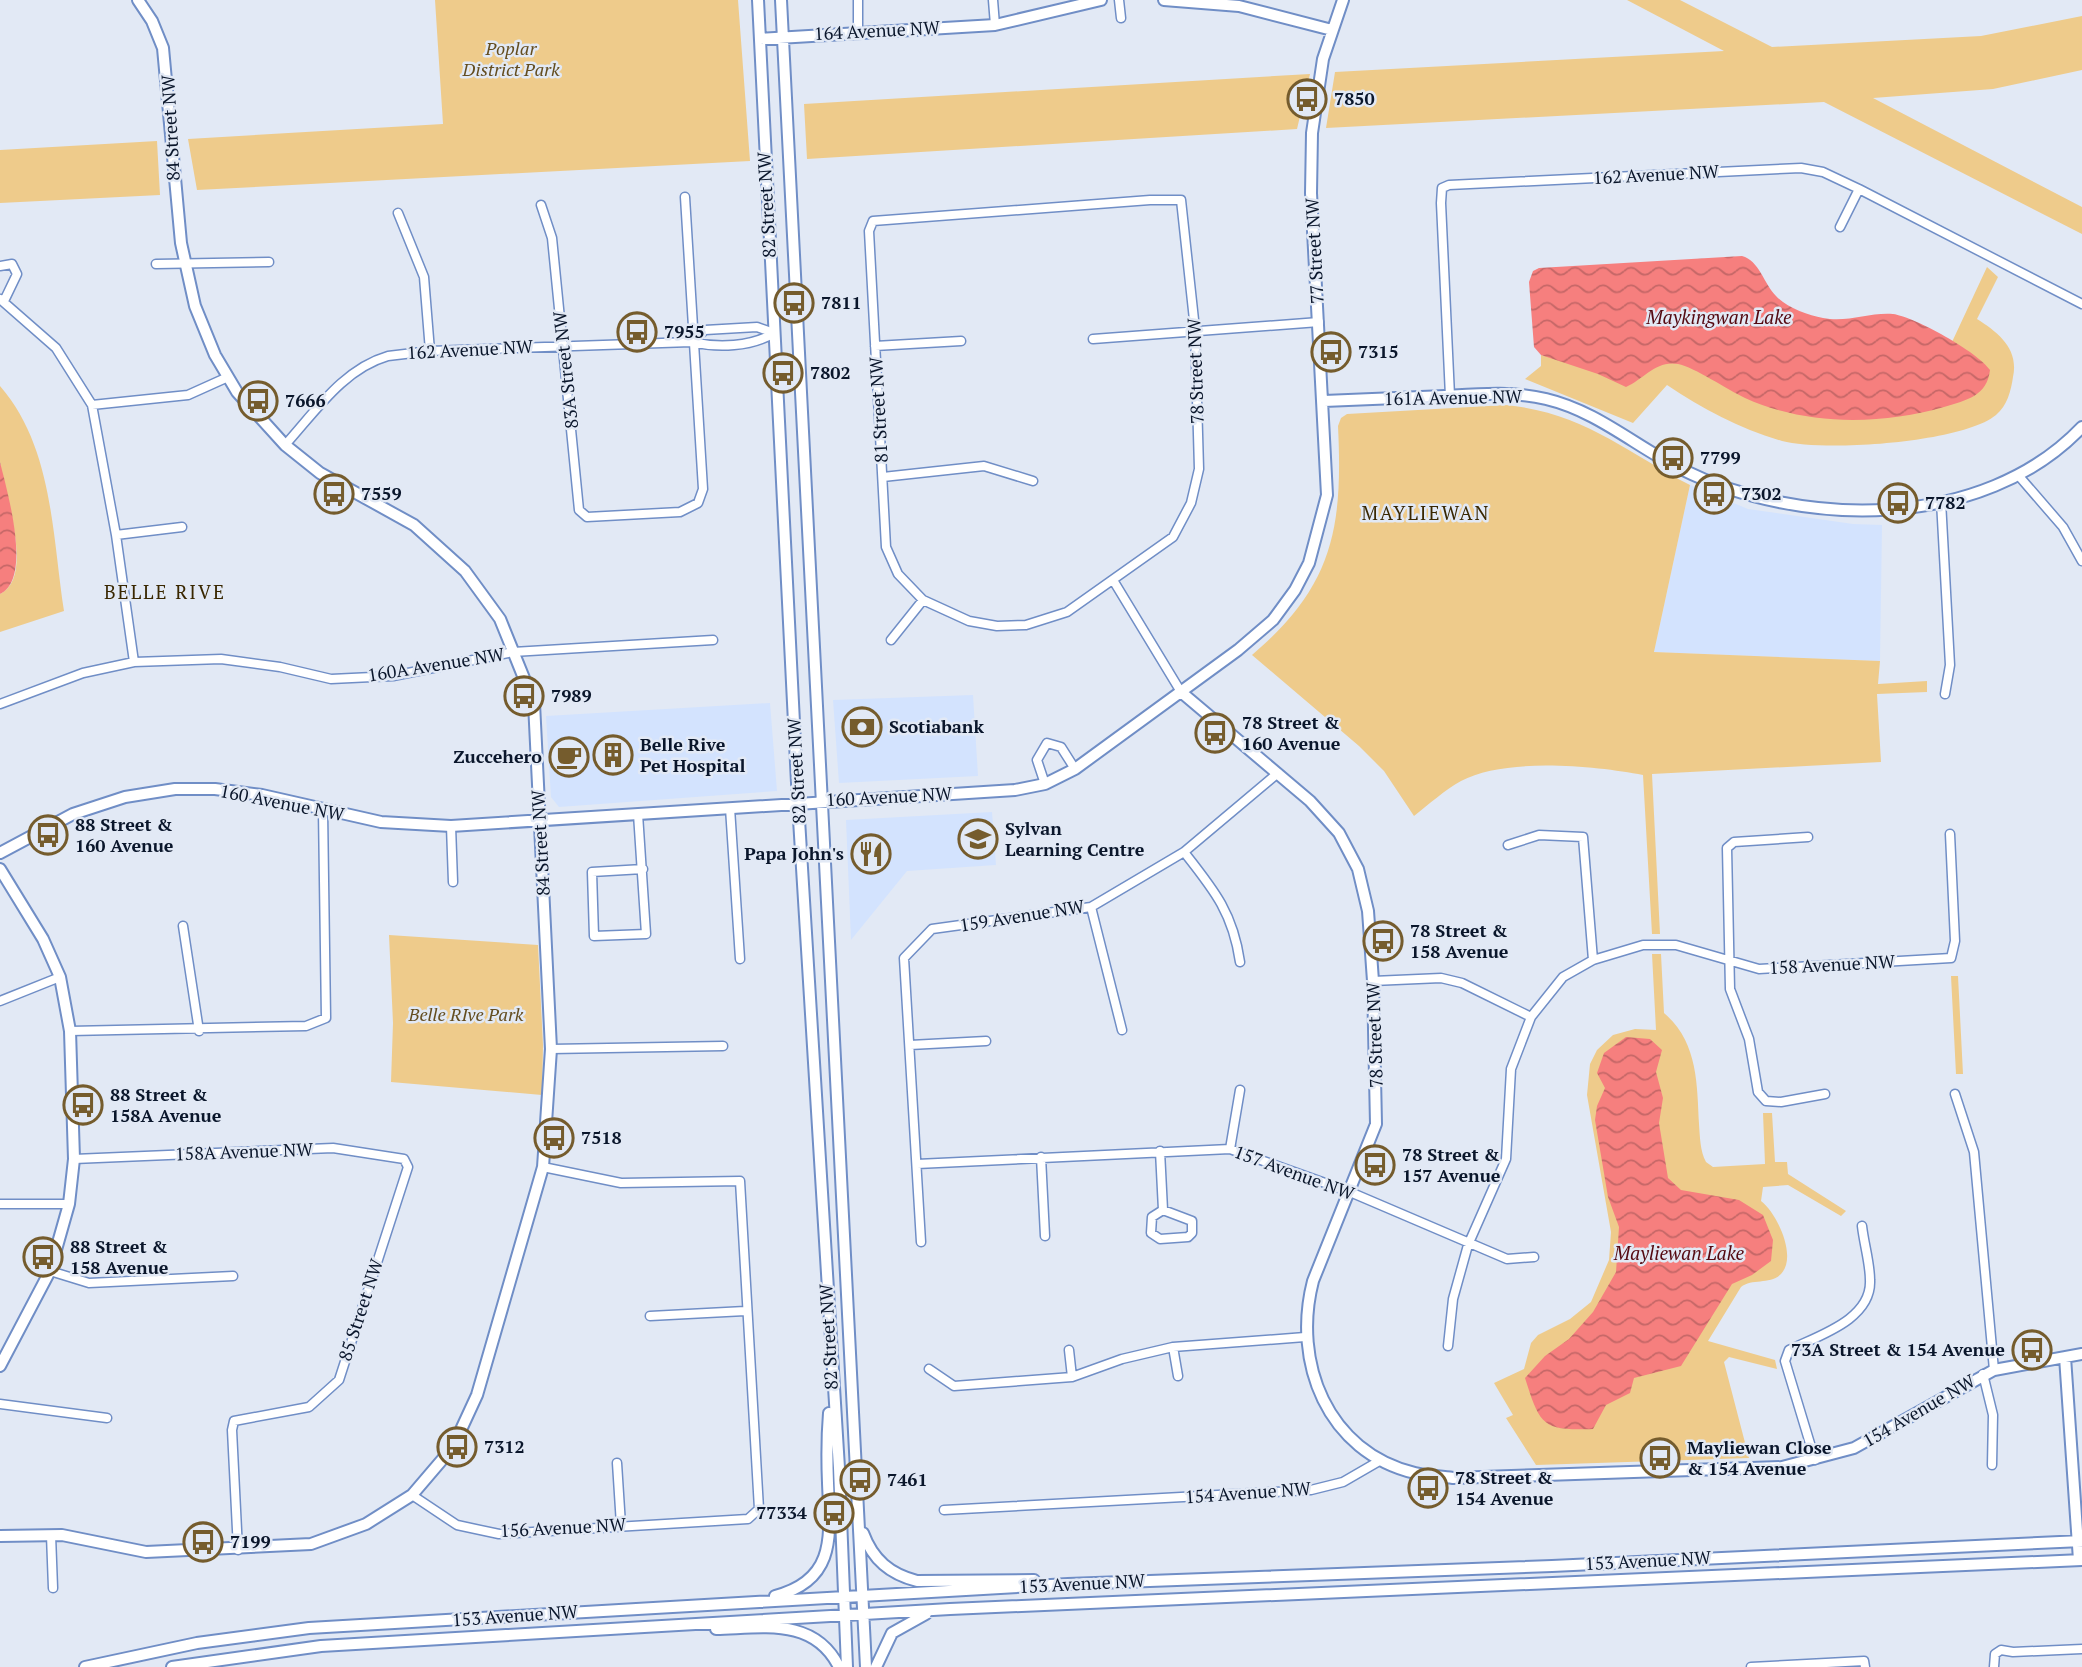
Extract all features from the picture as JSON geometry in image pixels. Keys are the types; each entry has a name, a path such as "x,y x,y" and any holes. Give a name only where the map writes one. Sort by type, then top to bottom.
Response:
{"main road":[{"name":"84 Street NW","path":"138,0 158,33 167,67 176,212 184,263 201,324 228,377 266,428 285,445 320,473 414,525 464,571 500,619 534,704 551,1049 543,1167 477,1395 453,1447 412,1495"},
{"name":"82 Street NW","path":"758,0 798,803 839,1468 847,1667"},
{"name":"82 Street NW","path":"781,0 824,800 866,1667"},
{"name":"164 Avenue NW","path":"760,39 995,25 1101,0"},
{"path":"1164,0 1238,6 1332,30"},
{"name":"77 Street NW","path":"1273,620 1310,563 1327,495 1311,163 1315,99 1332,30 1343,0"},
{"path":"774,333 798,332"},
{"name":"161A Avenue NW","path":"1324,401 1508,394 1564,404 1617,429 1690,473 1731,489 1784,504 1818,510 1861,510 1941,501 2018,475 2055,452 2082,427"},
{"name":"160 Avenue NW","path":"0,853 73,814 125,797 175,789 215,789 262,795 381,822 451,826 824,800 1015,790 1045,783 1075,769 1181,692 1273,620"},
{"name":"78 Street NW","path":"1181,692 1278,773 1339,833 1358,869 1368,911 1373,981 1376,1124 1313,1281 1306,1307 1305,1337 1309,1364 1328,1409 1363,1447 1381,1460"},
{"path":"0,869 47,947 60,977 70,1031 74,1159 69,1203 50,1271 0,1366"},
{"name":"154 Avenue NW","path":"1381,1460 1415,1473 1453,1478 1754,1468 1815,1460 1854,1448 1988,1372 2082,1354"},
{"path":"2065,1357 2080,1560"},
{"path":"755,1601 794,1590 814,1576 827,1553 830,1535 827,1444 832,1386"},
{"path":"0,1536 51,1535 146,1552 238,1550 311,1544 366,1524 412,1495"},
{"path":"859,1523 874,1555 900,1577 917,1581 1012,1578 1068,1584"},
{"name":"153 Avenue NW","path":"85,1667 197,1643 272,1632 755,1601 1068,1584 2080,1541"},
{"name":"153 Avenue NW","path":"172,1667 321,1646 950,1609 2080,1560"},
{"path":"876,1667 886,1641 901,1625 927,1614 950,1609"},
{"path":"640,1627 675,1631 792,1629 820,1640 839,1667"}],"street":[{"path":"858,0 858,32"},
{"path":"993,0 995,25"},
{"path":"1119,0 1121,18"},
{"name":"162 Avenue NW","path":"1450,396 1441,203 1442,188 1449,185 1801,167 1823,172 1859,189 2082,304"},
{"path":"1840,228 1859,189"},
{"path":"685,197 691,342"},
{"name":"81 Street NW","path":"923,600 898,573 887,547 869,231 873,221 1181,200"},
{"name":"78 Street NW","path":"1181,200 1195,329 1199,469 1191,503 1172,537 1113,580 1181,692"},
{"name":"83A Street NW","path":"541,205 552,238 579,510 587,517 680,512 698,503 703,489 691,342"},
{"path":"398,214 424,277 430,351"},
{"path":"156,264 269,262"},
{"path":"0,266 12,264 17,274 3,301 56,348 92,404 116,535 134,662"},
{"path":"1093,338 1319,322"},
{"name":"162 Avenue NW","path":"691,342 705,330 757,327 774,333"},
{"name":"162 Avenue NW","path":"285,445 355,370 388,356 430,351 691,342 708,346 759,342 774,333"},
{"path":"876,346 961,341"},
{"path":"92,404 188,395 228,377"},
{"path":"883,477 984,466 1033,481"},
{"path":"2018,475 2063,527 2082,561"},
{"path":"1941,501 1950,665 1945,694"},
{"path":"116,535 182,527"},
{"path":"891,640 923,600 969,621 997,626 1026,625 1067,612 1113,580"},
{"name":"160A Avenue NW","path":"0,704 83,673 134,662 221,659 280,667 331,679 393,676 513,652 713,640"},
{"path":"1045,783 1038,760 1047,743 1060,747 1075,769"},
{"name":"159 Avenue NW","path":"910,1045 904,958 932,929 1091,906 1184,852 1278,773"},
{"path":"730,808 740,959"},
{"path":"70,1031 200,1031 306,1026 326,1018 323,810"},
{"path":"638,814 643,869 646,934 594,936 592,872 643,869"},
{"path":"451,826 453,883"},
{"name":"158 Avenue NW","path":"1531,1017 1563,977 1593,960 1643,945 1676,945 1759,969 1951,958 1955,941 1950,834"},
{"path":"1508,845 1539,835 1583,837 1593,960"},
{"path":"1808,836 1734,842 1727,848 1730,989 1749,1038 1758,1092 1766,1101 1781,1102 1825,1094"},
{"path":"1184,852 1221,900 1236,933 1240,962"},
{"path":"1091,906 1122,1030"},
{"path":"183,926 200,1031"},
{"path":"0,1001 60,977"},
{"path":"1373,981 1441,978 1462,983 1531,1017 1511,1069 1506,1159 1468,1245 1453,1299 1448,1346"},
{"path":"921,1242 910,1045 986,1041"},
{"path":"551,1049 723,1046"},
{"path":"1230,1149 1240,1090"},
{"path":"1955,1094 1974,1153 1993,1415 1992,1465"},
{"name":"158A Avenue NW","path":"74,1159 333,1148 392,1155 404,1159 408,1167"},
{"name":"157 Avenue NW","path":"917,1164 1230,1149 1350,1192 1468,1245 1507,1259 1534,1256"},
{"path":"1160,1151 1163,1210"},
{"path":"1041,1157 1045,1236"},
{"name":"85 Street NW","path":"238,1550 232,1430 234,1421 309,1407 339,1380 408,1167"},
{"path":"543,1167 621,1183 740,1181 745,1311 650,1316"},
{"path":"0,1204 69,1203"},
{"path":"1163,1210 1192,1221 1192,1233 1188,1237 1160,1239 1151,1233 1152,1217 1163,1210"},
{"path":"1815,1460 1785,1361 1789,1350 1852,1318 1866,1299 1871,1282 1861,1226"},
{"path":"50,1271 89,1283 233,1276"},
{"name":"156 Avenue NW","path":"412,1495 457,1525 499,1534 748,1518 759,1509 745,1311"},
{"path":"929,1369 954,1386 1072,1377 1122,1359 1173,1347 1305,1337"},
{"path":"1173,1347 1178,1376"},
{"path":"1069,1350 1072,1377"},
{"path":"0,1404 107,1418"},
{"name":"154 Avenue NW","path":"944,1510 1311,1490 1343,1482 1381,1460"},
{"path":"617,1463 621,1525"},
{"path":"51,1535 53,1588"},
{"path":"1994,1667 1995,1654 2001,1650 2013,1652 2082,1649"},
{"path":"1751,1667 1864,1664"}],"shaded area":[{"path":"1690,485 1748,509 1853,524 1882,525 1880,661 1654,652"},
{"path":"973,695 978,776 839,783 833,700"},
{"path":"770,703 777,791 559,807 551,797 546,716"},
{"path":"992,812 996,865 907,871 851,940 846,820"}],"green space":[{"name":"Poplar District Park","path":"435,0 738,0 750,161 197,190 188,139 443,124"},
{"path":"1627,0 1680,0 1772,47 1981,36 2082,16 2082,70 1993,89 1873,98 2082,207 2082,234 1824,102 1326,128 1335,72 1724,51"},
{"path":"1310,74 1297,129 807,159 804,104"},
{"path":"157,141 160,195 0,203 0,150"},
{"path":"1987,267 1998,277 1977,319 2000,336 2010,350 2014,367 2010,393 1996,415 1979,425 1954,432 1892,443 1828,446 1802,444 1782,441 1737,424 1667,385 1633,423 1525,379 1541,366 1541,355 1617,367 1667,354 1956,384 1952,342"},
{"path":"0,386 31,436 40,464 52,522 64,611 0,632 0,594 10,585 16,570 17,553 0,462"},
{"path":"1506,405 1534,409 1581,425 1690,485 1654,652 1880,661 1878,684 1927,681 1927,692 1877,694 1881,762 1652,774 1660,934 1652,934 1643,775 1576,767 1525,766 1501,769 1479,773 1461,781 1414,816 1384,771 1359,746 1252,655 1279,630 1300,605 1316,579 1327,553 1338,496 1338,426 1341,418 1347,414"},
{"name":"Belle RIve Park","path":"389,935 538,945 543,1045 542,1095 391,1082 393,1023"},
{"path":"1652,954 1661,954 1664,1013 1684,1037 1694,1064 1701,1144 1706,1162 1713,1167 1765,1164 1763,1113 1772,1113 1775,1162 1787,1162 1788,1174 1846,1211 1841,1216 1788,1185 1763,1187 1761,1201 1773,1215 1783,1235 1786,1266 1777,1277 1741,1287 1708,1341 1775,1360 1777,1369 1729,1357 1724,1362 1749,1458 1536,1465 1506,1418 1513,1415 1494,1383 1524,1369 1531,1343 1538,1335 1570,1319 1591,1302 1609,1260 1611,1232 1587,1095 1590,1064 1597,1050 1613,1035 1635,1029 1656,1030"},
{"path":"1951,976 1958,976 1963,1074 1956,1074"}],"water":[{"name":"Maykingwan Lake","path":"1742,256 1753,262 1781,300 1804,313 1832,319 1893,314 1930,328 1973,354 1990,370 1985,386 1968,399 1920,413 1869,419 1818,418 1768,407 1678,364 1657,367 1626,387 1598,374 1541,355 1534,347 1529,282 1533,271 1539,268"},
{"path":"0,462 12,513 16,553 15,571 10,585 0,594"},
{"name":"Mayliewan Lake","path":"1626,1037 1650,1039 1662,1050 1656,1072 1663,1098 1659,1123 1668,1178 1681,1190 1739,1200 1763,1215 1773,1240 1771,1261 1752,1275 1732,1284 1681,1366 1634,1378 1630,1393 1606,1405 1593,1429 1563,1428 1553,1426 1540,1415 1525,1378 1545,1356 1569,1339 1593,1312 1616,1272 1619,1227 1608,1197 1595,1120 1597,1106 1605,1088 1597,1073 1604,1053"}],"place":[{"name":"7850","path":"1307,99"},
{"name":"7811","path":"794,303"},
{"name":"7955","path":"637,332"},
{"name":"7315","path":"1331,352"},
{"name":"7802","path":"783,373"},
{"name":"7666","path":"258,401"},
{"name":"7799","path":"1673,458"},
{"name":"7559","path":"334,494"},
{"name":"7302","path":"1714,494"},
{"name":"7782","path":"1898,503"},
{"name":"7989","path":"524,696"},
{"name":"Scotiabank","path":"862,727"},
{"name":"78 Street & 160 Avenue","path":"1215,733"},
{"name":"Belle Rive Pet Hospital","path":"613,755"},
{"name":"Zuccehero","path":"569,757"},
{"name":"88 Street & 160 Avenue","path":"48,835"},
{"name":"Sylvan Learning Centre","path":"978,839"},
{"name":"Papa John's","path":"871,854"},
{"name":"78 Street & 158 Avenue","path":"1383,941"},
{"name":"88 Street & 158A Avenue","path":"83,1105"},
{"name":"7518","path":"554,1138"},
{"name":"78 Street & 157 Avenue","path":"1375,1165"},
{"name":"88 Street & 158 Avenue","path":"43,1257"},
{"name":"73A Street & 154 Avenue","path":"2032,1350"},
{"name":"7312","path":"457,1447"},
{"name":"Mayliewan Close & 154 Avenue","path":"1660,1458"},
{"name":"7461","path":"860,1480"},
{"name":"78 Street & 154 Avenue","path":"1428,1488"},
{"name":"77334","path":"834,1513"},
{"name":"7199","path":"203,1542"}],"district":[{"name":"MAYLIEWAN","path":"1426,513"},
{"name":"BELLE RIVE","path":"165,592"}]}
